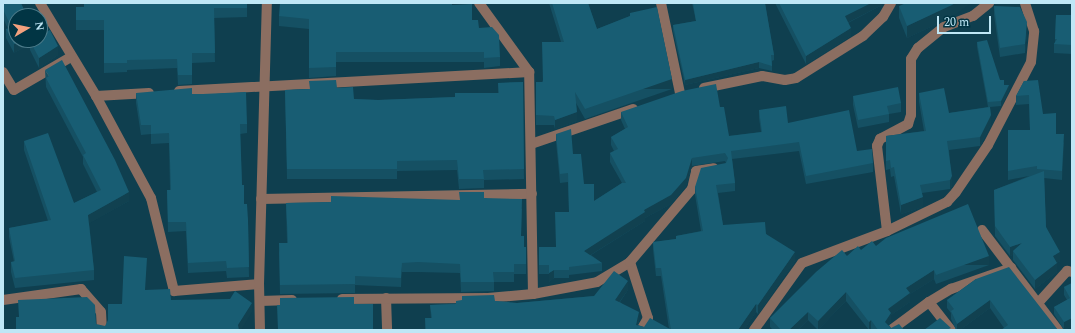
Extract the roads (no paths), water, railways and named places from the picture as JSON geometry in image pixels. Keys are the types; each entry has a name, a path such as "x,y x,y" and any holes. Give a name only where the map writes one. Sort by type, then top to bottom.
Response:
{"street":[{"path":"40,3 71,57 96,96 151,198 174,291 259,284"},
{"path":"260,330 259,284 267,3"},
{"path":"479,3 529,72 533,294"},
{"path":"661,3 687,92"},
{"path":"667,98 687,92 762,76 785,80 796,78 863,36 883,17 891,3"},
{"path":"887,231 877,146 880,139 908,124 911,115 911,59 918,48 944,27 973,16 989,3"},
{"path":"754,330 802,263 887,231 947,202 988,145 1031,62 1034,31 1025,3"},
{"path":"3,72 14,90 71,57"},
{"path":"96,96 529,72"},
{"path":"531,144 641,107"},
{"path":"331,299 488,298 533,294 597,282 630,262 692,189 696,171 722,167"},
{"path":"261,199 532,194"},
{"path":"982,230 1039,302 1058,330"},
{"path":"630,262 648,318 641,330"},
{"path":"891,330 929,302 951,289 1012,268"},
{"path":"1039,302 1067,272 1072,272"},
{"path":"3,300 81,289 101,312 102,330"},
{"path":"386,298 386,330"},
{"path":"260,301 299,300"},
{"path":"929,302 951,330"}]}
